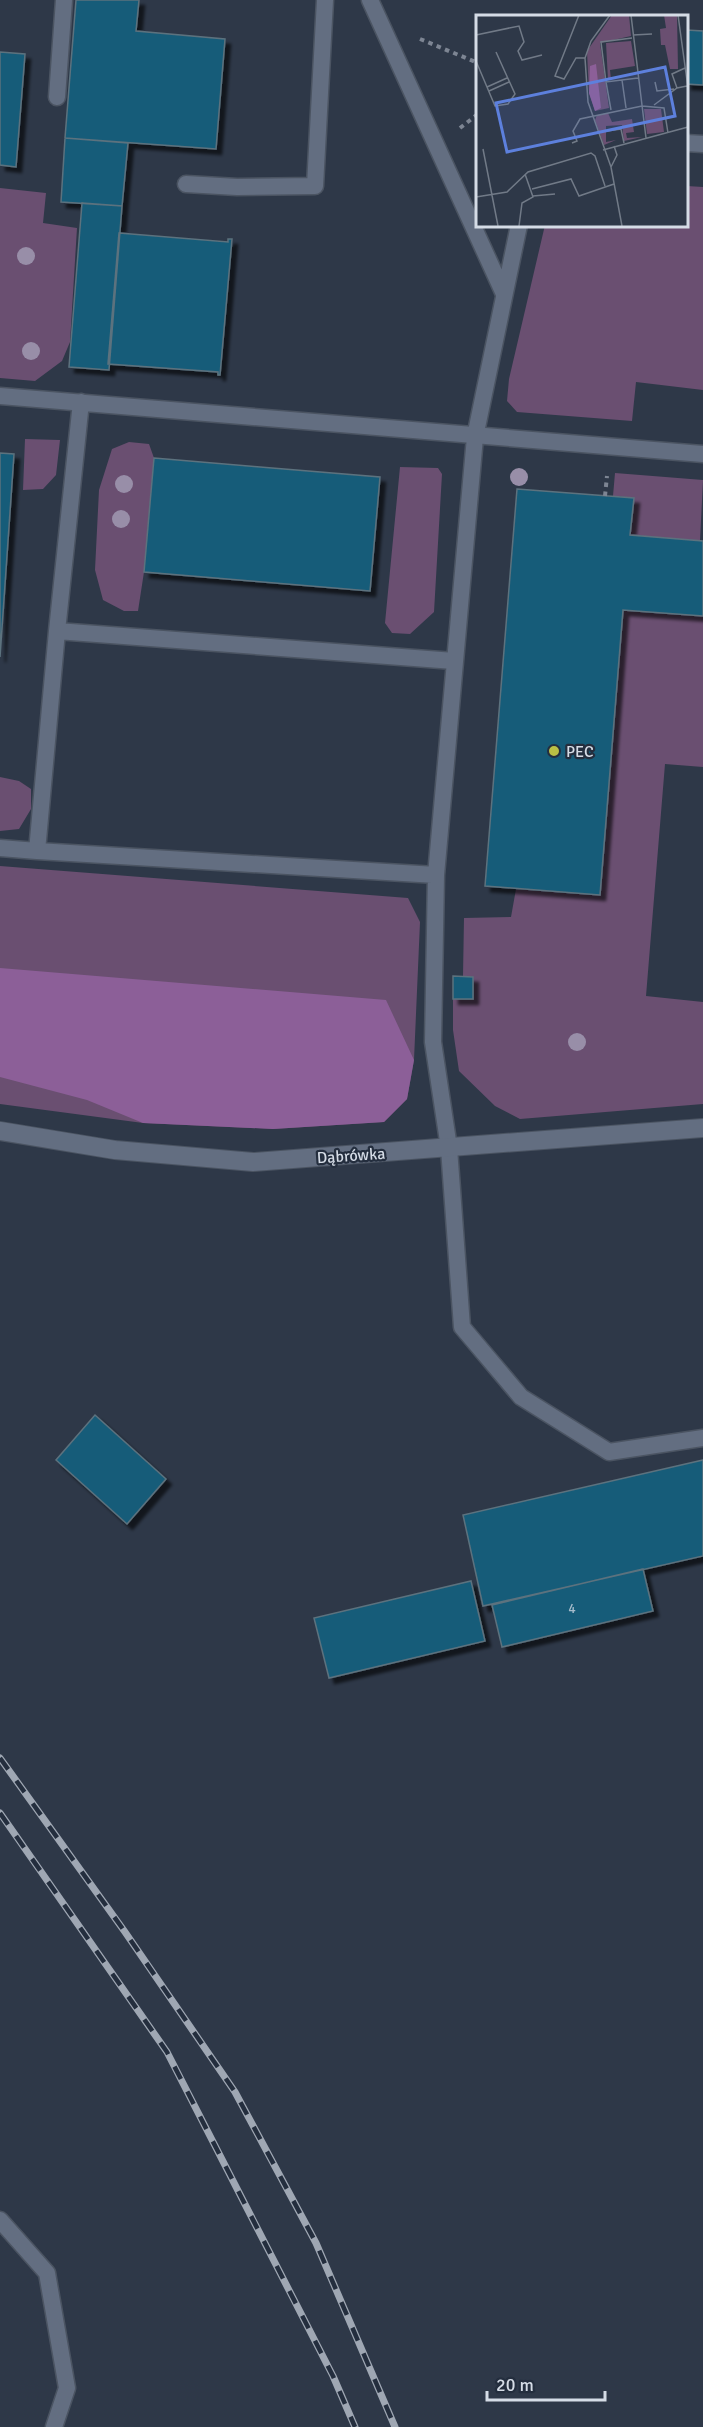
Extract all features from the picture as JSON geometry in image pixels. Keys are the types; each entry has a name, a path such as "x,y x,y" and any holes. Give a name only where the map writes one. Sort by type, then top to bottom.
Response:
{"street":[{"name":"Dąbrówka","path":"0,1131 115,1150 253,1162 703,1128"}],"lane":[{"path":"57,97 64,0"},
{"path":"186,184 237,187 315,186 325,0"},
{"path":"370,0 504,294"},
{"path":"688,143 703,144"},
{"path":"519,226 475,437 436,875 433,1042 449,1148 462,1327 521,1397 609,1452 703,1438"},
{"path":"0,396 475,437 703,454"},
{"path":"37,851 81,402"},
{"path":"57,631 454,661"},
{"path":"0,848 436,875"},
{"path":"0,2220 47,2273 68,2388 54,2427"}],"path":[{"path":"418,38 476,62"},
{"path":"605,496 608,466"}],"shaded area":[{"path":"688,186 703,187 703,390 636,382 632,421 517,412 507,401 509,379 545,226 688,226"},
{"path":"0,188 46,193 43,223 77,228 70,342 62,361 35,381 0,378"},
{"path":"25,439 60,440 56,475 43,489 23,490"},
{"path":"129,442 149,444 154,458 144,572 138,611 124,611 103,600 95,570 99,490 112,449"},
{"path":"400,467 438,468 442,474 434,612 410,634 392,633 385,623"},
{"path":"615,473 703,480 700,541 630,535 634,498 613,496"},
{"path":"623,610 703,616 703,767 665,764 646,996 703,1002 703,1104 520,1119 495,1106 459,1071 453,1030 453,999 473,999 473,977 463,976 464,918 511,917 516,889 600,895"},
{"path":"0,777 19,781 31,789 31,809 19,829 0,831"},
{"path":"0,866 408,898 420,922 414,1060 407,1099 384,1122 273,1129 143,1123 0,1104"},
{"path":"0,968 386,1000 414,1060 407,1099 384,1122 273,1129 143,1123 87,1100 0,1077"}],"building":[{"path":"76,0 139,0 136,31 225,39 216,149 65,138"},
{"path":"688,30 703,31 703,85 688,84"},
{"path":"0,52 25,54 16,167 0,165"},
{"path":"65,138 128,143 122,206 61,202"},
{"path":"82,203 122,206 109,370 69,367"},
{"path":"119,233 228,242 228,239 232,239 220,375 218,372 108,364"},
{"path":"0,453 14,454 0,657"},
{"path":"154,458 380,477 370,591 144,572"},
{"name":"PEC","path":"517,489 634,498 630,535 703,541 703,616 623,610 600,895 485,886"},
{"path":"453,976 473,977 473,999 453,999"},
{"path":"95,1415 166,1479 127,1524 56,1460"},
{"path":"703,1460 703,1556 483,1606 463,1515"},
{"path":"643,1569 653,1611 502,1647 492,1605"},
{"path":"471,1581 485,1641 329,1678 314,1618"}],"railway":[{"path":"0,1758 125,1932 235,2092 316,2243 395,2427"},
{"path":"0,1813 167,2052 333,2376 355,2427"}],"place":[{"name":"PEC","path":"554,751"}]}
